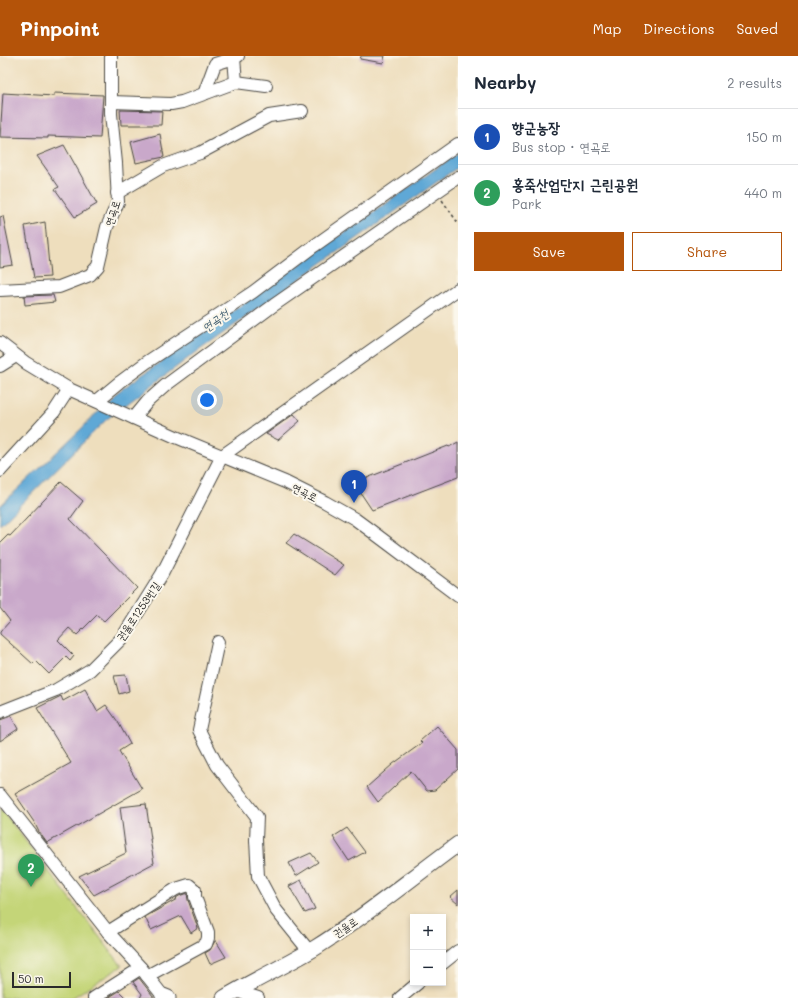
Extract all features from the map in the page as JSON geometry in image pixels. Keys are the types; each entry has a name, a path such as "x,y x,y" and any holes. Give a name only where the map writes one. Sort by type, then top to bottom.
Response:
{"main road":[{"name":"권율로","path":"230,994 266,976 348,926 458,844"}],"street":[{"name":"연곡로","path":"0,290 59,287 90,275 98,266 107,227 118,202 111,102 111,56"},
{"path":"204,94 215,64 236,57 236,82"},
{"path":"111,102 171,104 182,102 236,82 266,86"},
{"path":"117,193 163,166 200,153 269,116 302,111"},
{"path":"0,343 26,363 69,389 98,401 147,362 253,292 314,246 458,144"},
{"path":"134,418 148,401 172,380 274,305 458,177"},
{"path":"222,456 458,289"},
{"path":"0,366 16,356"},
{"path":"0,471 54,412 69,389"},
{"name":"연곡로","path":"98,401 134,418 285,482 355,519 458,596"},
{"name":"권율로1253번길","path":"0,712 56,690 90,670 122,638 162,574 222,456"},
{"path":"218,642 199,730 217,765 257,816 256,840 258,876 276,910 309,951"},
{"path":"0,795 108,932 165,997"},
{"path":"94,998 144,972 206,944 208,938 208,932 195,897 195,890 189,885 176,889 108,932"},
{"path":"446,961 458,951"},
{"path":"400,998 414,986"},
{"path":"230,994 258,998"}],"path":[{"path":"437,192 458,223"}],"green space":[{"path":"0,808 122,966 72,998 0,998"}],"water":[{"path":"458,153 458,167 191,356 107,419 0,525 0,506 81,429 115,394"}],"building":[{"path":"361,56 385,56 383,63 360,59"},
{"path":"3,93 54,96 54,93 103,95 100,138 48,136 48,138 0,137"},
{"path":"120,110 162,111 161,125 121,125"},
{"path":"160,134 164,157 136,163 131,142"},
{"path":"64,145 97,204 75,217 55,189 59,187 37,156"},
{"path":"3,216 13,265 0,267 0,217"},
{"path":"45,222 50,277 34,278 25,226"},
{"path":"53,295 55,302 25,305 24,296"},
{"path":"294,414 300,421 278,440 266,434"},
{"path":"458,442 458,477 372,510 354,483 448,446 449,447"},
{"path":"61,482 83,501 70,519 137,588 104,621 97,615 77,635 69,628 58,640 74,656 70,661 66,657 49,674 36,661 33,664 0,634 0,632 10,621 0,608 0,543 8,535 10,536"},
{"path":"294,534 344,565 335,575 286,543"},
{"path":"126,675 129,691 119,694 114,676"},
{"path":"85,689 97,711 106,705 118,722 130,744 119,751 142,789 47,843 15,794 71,763 37,708 61,696 63,701"},
{"path":"11,716 18,729 0,741 0,720"},
{"path":"437,726 458,750 458,769 435,790 427,791 411,771 378,802 367,787 393,764 422,743 420,741"},
{"path":"146,804 154,863 94,895 79,876 126,853 120,807"},
{"path":"347,828 365,852 349,861 333,837"},
{"path":"311,853 318,862 296,876 289,863"},
{"path":"301,880 315,909 305,913 289,886"},
{"path":"458,890 458,904 450,897"},
{"path":"187,893 198,928 191,933 181,916 151,930 145,917 177,899 176,898 179,896"},
{"path":"215,941 226,957 210,964 205,953 210,950"},
{"path":"139,978 153,998 140,998 142,994 133,982"},
{"path":"119,991 126,998 108,998"}],"place":[{"name":"향군농장","path":"354,503"},
{"name":"홍죽산업단지 근린공원","path":"31,887"}],"water label":[{"name":"연곡천","path":"215,320"}]}
